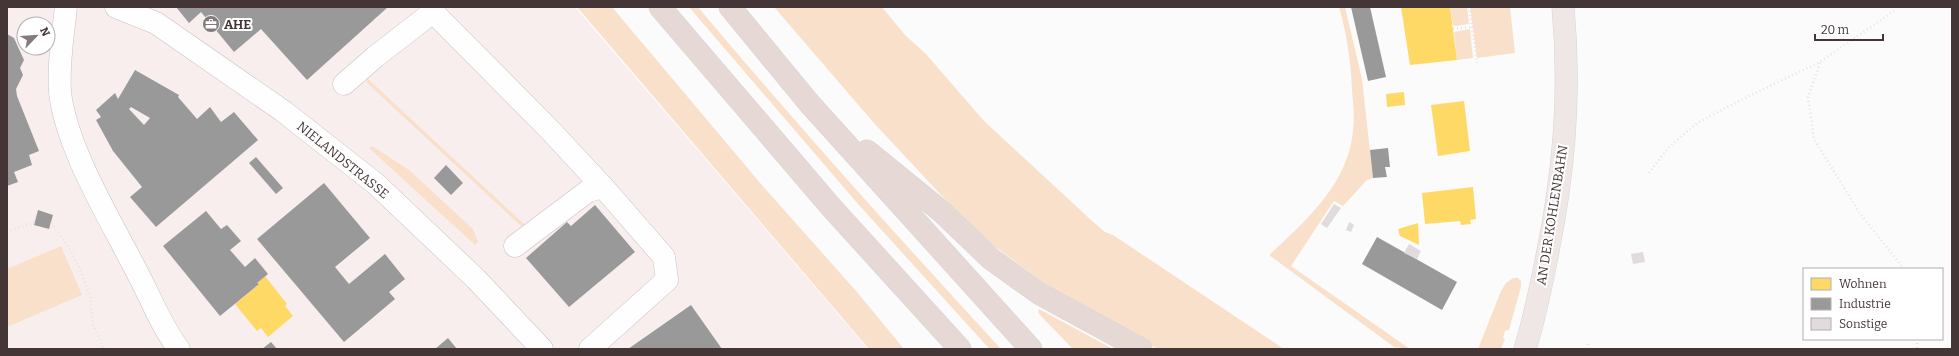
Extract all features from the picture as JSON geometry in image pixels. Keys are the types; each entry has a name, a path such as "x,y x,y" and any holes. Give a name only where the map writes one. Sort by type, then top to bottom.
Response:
{"highway":[{"path":"660,7 831,207 960,349"},
{"path":"730,7 809,102 1031,349"},
{"path":"809,102 942,212 991,259 1040,294 1141,349"},
{"path":"938,325 946,349"}],"main road":[{"name":"AN DER KOHLENBAHN","path":"1524,349 1535,316 1556,211 1563,153 1567,68 1563,7"}],"street":[{"path":"66,7 61,54 60,92 69,132 87,174 153,303 179,349"},
{"name":"NIELANDSTRASSE","path":"116,7 156,23 282,111 376,184 476,279 542,349"},
{"path":"344,84 433,12 549,129 602,186 664,257 667,280 595,345"},
{"path":"515,246 588,191 602,186"}],"path":[{"path":"1469,7 1477,63"},
{"path":"1649,173 1669,147 1697,124 1740,100 1820,62 1894,11"},
{"path":"1453,30 1472,27"},
{"path":"1820,62 1808,97 1814,139 1859,212 1903,268"},
{"path":"7,232 35,222"},
{"path":"51,223 69,248 79,267 90,297 93,325 104,349"},
{"path":"1587,349 1588,342"}],"shaded area":[{"path":"7,7 575,7 868,349 7,349"},
{"path":"577,7 612,7 761,184 857,292 904,349 869,349"},
{"path":"689,7 698,7 848,180 1001,349 990,349 985,344 858,204"},
{"path":"774,7 882,7 905,35 926,54 984,121 1105,232 1113,235 1284,349 1158,349 1061,295 987,241 941,195 873,122"},
{"path":"1339,7 1345,7 1362,79 1373,178 1367,180 1343,206 1334,201 1291,266 1410,349 1394,347 1269,255 1297,229 1323,200 1343,167 1350,149 1354,110 1350,59"},
{"path":"1450,7 1467,7 1469,24 1453,25"},
{"path":"1470,7 1510,7 1515,53 1477,58"},
{"path":"1470,29 1473,58 1457,60 1454,32"},
{"path":"367,78 525,225 521,226 367,83"},
{"path":"372,146 409,170 473,229 478,242 475,245 369,148"},
{"path":"61,246 82,295 7,327 7,269"},
{"path":"1513,278 1518,278 1521,281 1521,287 1509,330 1505,331 1503,338 1505,339 1501,349 1478,349 1501,291 1506,283"},
{"path":"1039,309 1113,349 1073,349 1040,315 1038,312"}],"building: Wohnen":[{"path":"1401,7 1450,7 1457,60 1410,65"},
{"path":"1404,92 1405,105 1387,107 1386,94"},
{"path":"1464,101 1470,151 1438,156 1431,105"},
{"path":"1473,187 1476,219 1470,220 1471,224 1461,225 1460,221 1425,224 1422,193"},
{"path":"1418,223 1419,245 1400,236 1398,229"},
{"path":"265,276 287,304 285,306 293,316 268,337 261,328 257,331 235,304 259,284 257,283"}],"building: Industrie":[{"path":"176,7 388,7 307,80 261,29 234,52 201,12 189,23"},
{"path":"1351,7 1370,7 1386,77 1368,81"},
{"path":"7,34 14,38 16,42 16,56 22,56 24,60 20,68 23,75 16,89 17,96 39,151 29,155 32,165 14,172 18,182 7,186"},
{"path":"135,70 179,95 178,97 197,119 210,107 221,122 234,112 258,140 156,227 130,197 142,187 113,151 96,120 101,117 96,110 115,93 118,99","holes":["131,107 150,118 144,125 129,109"]},
{"path":"1388,148 1390,167 1385,167 1387,177 1373,178 1370,150"},
{"path":"256,157 283,188 276,194 249,163"},
{"path":"446,165 463,183 451,195 434,178"},
{"path":"324,183 370,238 335,267 349,284 385,254 405,279 389,292 395,299 344,342 257,239"},
{"path":"595,205 635,252 569,307 526,258 567,222 571,226"},
{"path":"38,210 53,215 49,229 34,225"},
{"path":"206,211 221,229 227,225 241,241 230,250 245,267 255,258 268,274 257,283 259,284 220,316 163,246"},
{"path":"1377,237 1457,282 1442,310 1362,264"},
{"path":"691,305 722,349 628,349"},
{"path":"448,338 457,349 435,349"},
{"path":"271,342 277,349 262,349"}],"building: Sonstige":[{"path":"1334,204 1341,208 1327,228 1321,224"},
{"path":"1349,222 1354,225 1351,232 1346,230"},
{"path":"1409,244 1421,251 1417,259 1404,253"},
{"path":"1643,252 1645,262 1633,264 1631,254"}],"place":[{"name":"AHE","path":"211,24"}]}
